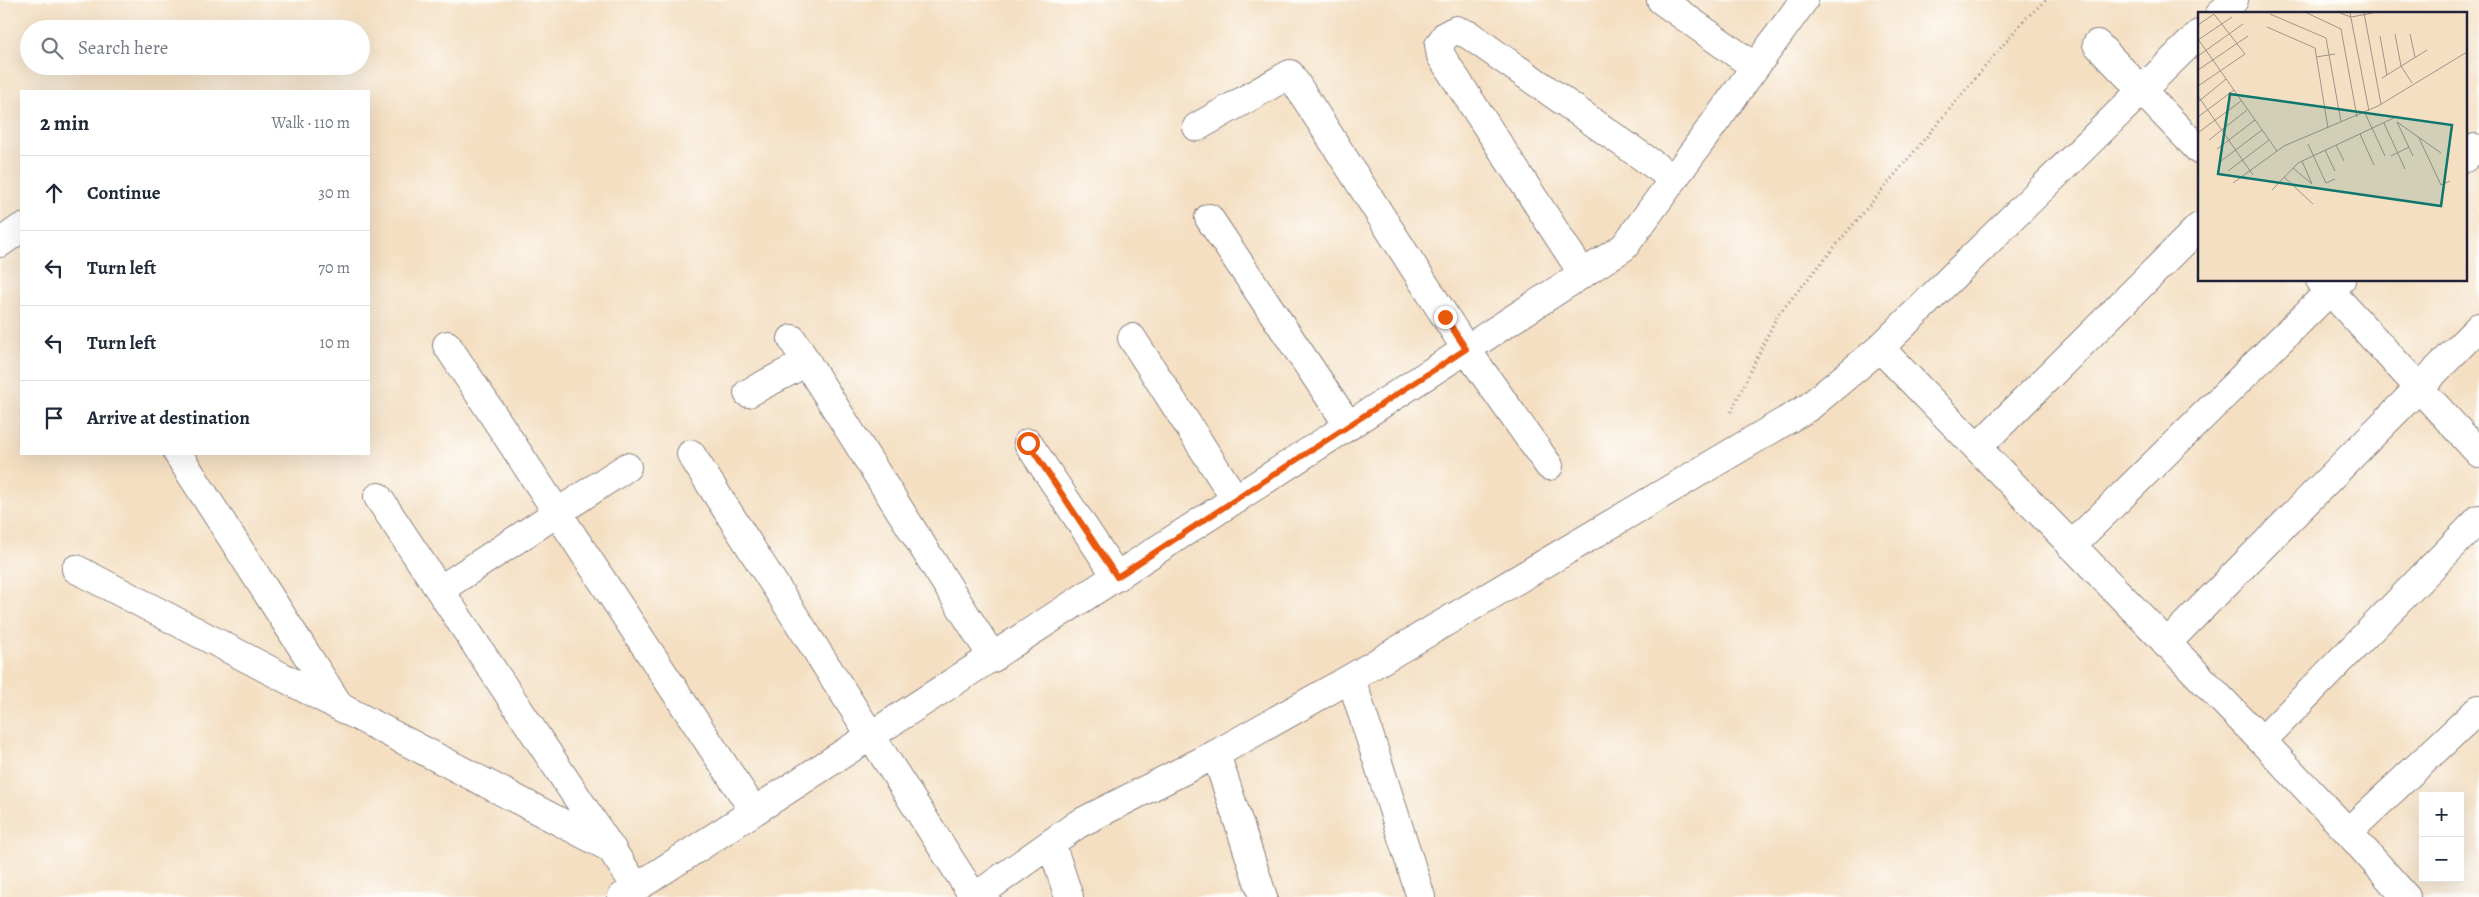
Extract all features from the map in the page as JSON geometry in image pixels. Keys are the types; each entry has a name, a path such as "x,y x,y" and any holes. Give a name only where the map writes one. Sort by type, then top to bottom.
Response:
{"street":[{"path":"1661,0 1755,67"},
{"path":"378,497 441,589 612,849 630,892 1624,247 1804,0"},
{"path":"2222,12 2234,0"},
{"path":"1583,274 1442,56 1439,45 1446,34 1456,30 1469,35 1674,179"},
{"path":"691,454 974,897 1078,824 1216,754 1351,678 1808,407 1880,348 2198,35"},
{"path":"2097,44 2198,149"},
{"path":"1197,127 1290,74 1466,349 1549,466"},
{"path":"1210,218 1349,426"},
{"path":"1978,447 2198,228"},
{"path":"0,244 20,229"},
{"path":"2071,546 2330,284 2419,389 2479,453"},
{"path":"2166,644 2479,326"},
{"path":"1132,338 1236,500"},
{"path":"792,339 993,658"},
{"path":"447,345 754,812"},
{"path":"1880,348 2262,741 2406,897"},
{"path":"748,393 807,362"},
{"path":"1028,443 1117,577"},
{"path":"179,455 339,707"},
{"path":"441,589 627,466"},
{"path":"2262,741 2479,519"},
{"path":"76,569 612,849"},
{"path":"1351,678 1421,897"},
{"path":"2348,832 2479,709"},
{"path":"1216,754 1263,897"},
{"path":"1050,843 1068,897"}],"path":[{"path":"1730,414 1777,316 2024,20 2046,0"}],"route":[{"path":"1028,443 1117,577 1466,349 1445,317"}]}
